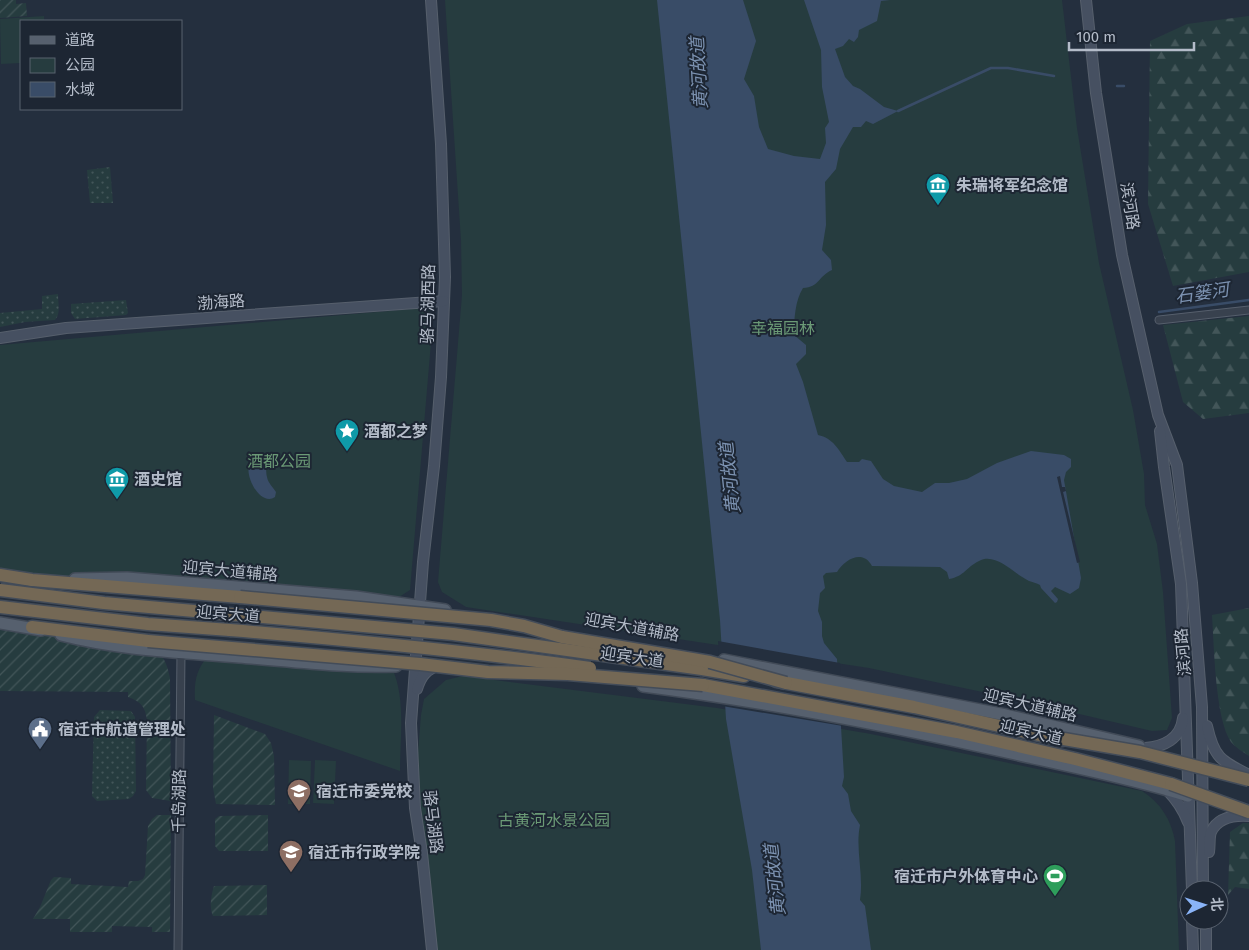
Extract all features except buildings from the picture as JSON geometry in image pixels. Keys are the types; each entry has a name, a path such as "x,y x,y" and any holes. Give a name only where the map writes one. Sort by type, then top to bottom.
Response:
{"highway":[{"path":"0,574 32,580 491,620 524,626 562,637 710,662 786,683"},
{"name":"迎宾大道","path":"0,590 104,603 453,634 682,666 905,705 1052,737 1249,788"},
{"name":"迎宾大道","path":"0,607 148,624 399,644 522,658 957,732 1169,787 1249,804"},
{"path":"32,627 148,641 420,664 488,672 568,674 702,689"},
{"path":"1052,737 1140,752 1249,780"},
{"path":"1169,787 1249,814"}],"main road":[{"name":"骆马湖西路","path":"420,607 441,377 445,277 441,144 431,0"},
{"name":"滨河路","path":"1086,0 1096,93 1122,255 1158,415 1181,579 1192,880"},
{"name":"渤海路","path":"0,338 66,328 444,301"},
{"name":"滨河路","path":"1158,415 1177,465 1192,583 1202,707 1205,880"},
{"name":"迎宾大道辅路","path":"0,574 52,578 127,578 356,598 525,623 583,636 700,656 1006,715 1249,775"},
{"path":"1145,748 1157,747 1169,742 1181,728 1183,721 1180,643 1181,579"},
{"name":"骆马湖路","path":"420,607 411,723 414,808 423,861 432,950"},
{"path":"3,624 32,627 115,647 371,666 453,664 702,689 871,722 1169,787 1203,801 1249,814"},
{"path":"414,808 413,727 417,689 422,676 430,669 443,664"},
{"path":"1202,707 1215,752 1224,762 1249,775"},
{"path":"1169,787 1184,811 1191,828"},
{"path":"1206,880 1210,833 1215,826 1230,816 1249,814"},
{"path":"1192,930 1193,950"},
{"path":"1205,930 1205,950"}],"street":[{"path":"1159,320 1249,310"},
{"name":"千岛湖路","path":"178,950 181,652"}],"green space":[{"path":"0,0 16,0 16,4 26,3 27,16 0,18"},
{"name":"幸福园林","path":"445,0 1062,0 1077,128 1099,263 1133,410 1144,474 1145,505 1157,544 1163,592 1172,718 1167,730 1152,731 869,668 466,607 442,592 438,582 462,295 461,240"},
{"path":"44,16 44,20 20,20 20,63 1,64 0,19"},
{"path":"1249,16 1249,272 1173,286 1148,204 1150,41 1187,24"},
{"path":"110,167 113,203 90,203 87,170"},
{"path":"58,294 59,312 55,320 25,322 0,327 0,313 42,309 42,296"},
{"path":"126,300 128,313 126,315 75,319 71,313 71,304"},
{"name":"酒都公园","path":"434,307 410,590 379,610 0,572 0,345"},
{"path":"1249,316 1249,413 1203,419 1183,402 1163,325"},
{"path":"1249,608 1249,756 1231,742 1222,717 1216,681 1212,615"},
{"path":"0,630 140,643 164,659 170,678 171,801 152,798 146,790 147,720 142,705 128,697 128,692 0,691"},
{"path":"209,655 392,668 401,705 400,771 195,700 197,676 201,665"},
{"name":"古黄河水景公园","path":"463,676 717,708 871,734 1142,791 1155,801 1168,819 1175,841 1179,950 433,950 419,785 418,752 421,715 424,699 446,680"},
{"path":"100,710 131,711 135,717 136,791 129,799 97,801 92,796 94,717"},
{"path":"214,715 265,734 271,743 274,756 275,805 216,804 213,788"},
{"path":"289,760 311,761 310,804 288,804"},
{"path":"315,760 336,761 334,804 313,803"},
{"path":"157,815 171,815 170,932 152,932 152,927 112,926 112,932 70,932 70,919 33,919 54,877 71,878 71,884 128,887 129,881 143,879 145,875 148,826"},
{"path":"268,815 268,851 219,851 215,846 215,819 219,816"},
{"path":"1243,823 1249,823 1249,889 1235,887 1229,894 1228,880 1230,832"},
{"path":"267,885 267,915 213,916 211,901 214,886"}],"water":[{"name":"黄河故道","path":"657,0 743,0 756,41 744,79 754,96 759,127 768,149 794,156 820,159 826,143 825,128 829,122 822,87 821,50 804,0 890,0 881,1 877,21 859,30 858,37 854,42 849,39 843,46 835,49 845,77 853,86 884,107 898,111 873,124 866,121 861,127 853,127 840,149 836,169 825,182 826,225 822,250 831,260 832,270 813,286 803,288 797,304 794,329 794,335 806,345 806,354 796,364 818,435 832,442 847,462 859,462 862,459 871,461 883,479 894,486 922,492 935,483 949,483 967,479 997,463 1031,451 1064,455 1071,459 1071,467 1066,472 1064,480 1081,578 1079,588 1070,594 1055,587 1051,591 1058,599 1055,603 1040,585 1023,578 1005,565 992,559 979,561 962,574 949,579 947,572 940,567 872,566 864,558 859,557 849,560 837,572 826,573 823,576 825,588 820,593 818,611 822,622 824,643 837,659 844,777 842,786 848,794 851,811 860,825 858,843 861,881 860,900 865,906 871,950 761,950 752,870 726,719 720,620"},
{"path":"257,456 265,462 269,483 276,492 275,497 268,499 262,496 256,491 252,483 249,467 251,460"}],"pier":[{"path":"1060,476 1062,487 1065,487 1066,491 1063,492 1080,562 1077,563 1057,477"},
{"path":"718,641 840,663 843,726 722,706"}],"waterway":[{"path":"898,111 991,68 1008,68 1054,76"},
{"path":"1117,86 1124,86"},
{"name":"石篓河","path":"1159,312 1249,300"}],"place":[{"name":"朱瑞将军纪念馆","path":"938,206"},
{"name":"酒都之梦","path":"347,452"},
{"name":"酒史馆","path":"117,500"},
{"name":"宿迁市航道管理处","path":"40,750"},
{"name":"宿迁市委党校","path":"299,812"},
{"name":"宿迁市行政学院","path":"291,873"},
{"name":"宿迁市户外体育中心","path":"1055,897"}]}
